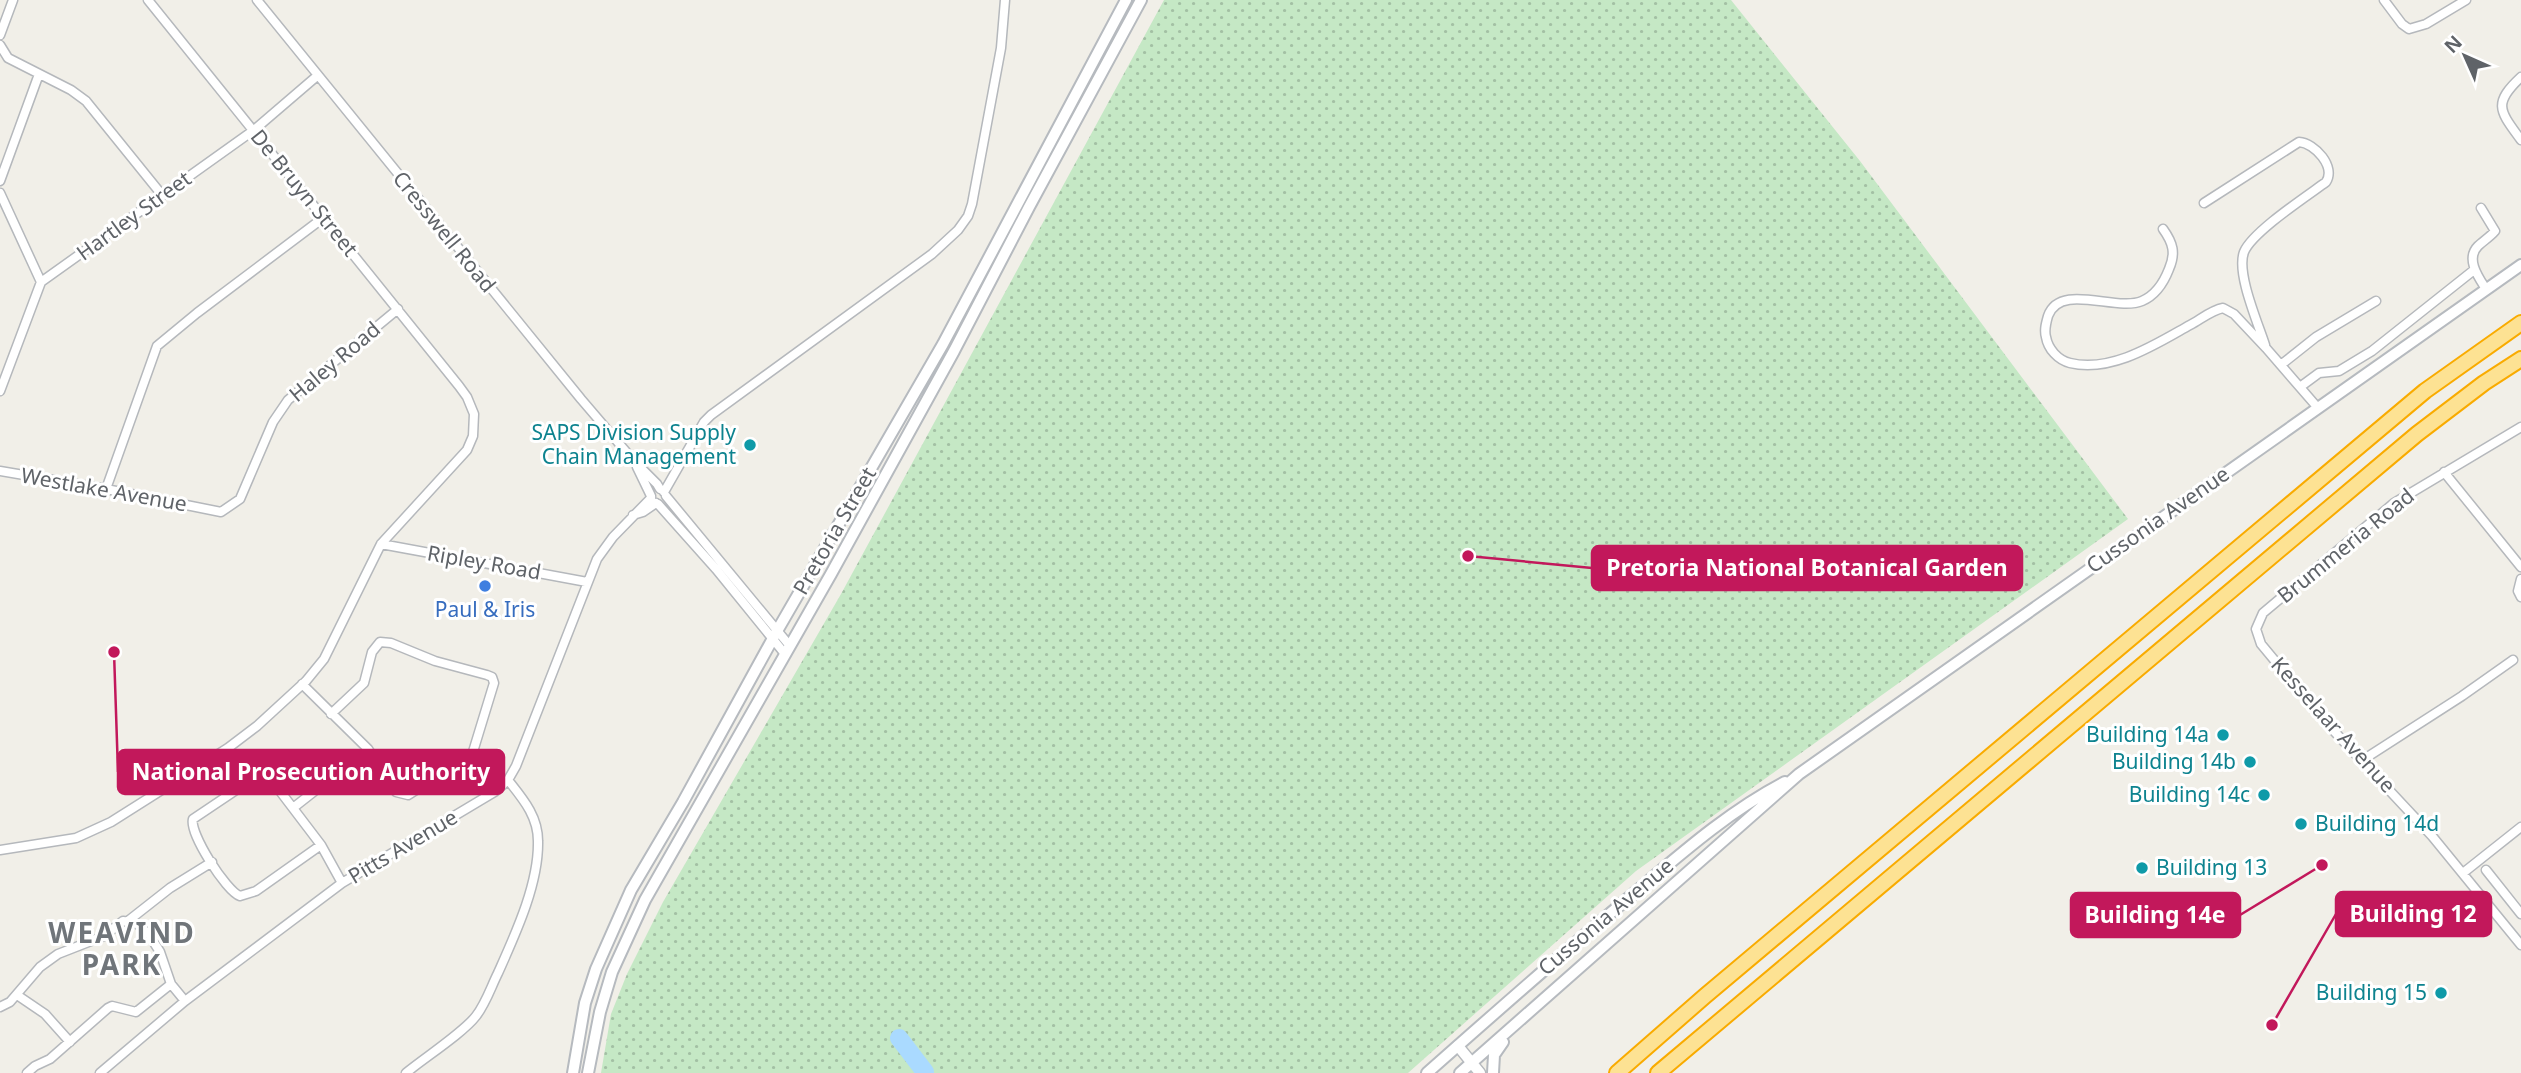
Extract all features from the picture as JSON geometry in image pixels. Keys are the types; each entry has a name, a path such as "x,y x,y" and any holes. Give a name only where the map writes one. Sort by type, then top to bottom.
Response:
{"highway":[{"path":"1617,1073 1715,987 2425,391 2521,323"},
{"path":"1658,1073 2364,478 2455,404 2521,359"}],"main road":[{"name":"Pretoria Street","path":"573,1073 585,1003 596,969 631,890 943,344 1126,0"},
{"name":"Pretoria Street","path":"588,1073 600,1012 612,972 645,900 948,363 1141,0"},
{"name":"Cussonia Avenue","path":"1427,1073 1573,943 1748,803 1796,776 2521,265"},
{"name":"Cussonia Avenue","path":"1460,1073 1796,776"},
{"path":"1493,1073 1492,1059 1496,1050 1528,1014"}],"street":[{"path":"0,35 13,0"},
{"name":"De Bruyn Street","path":"0,850 76,838 111,822 228,748 257,726 302,684 324,659 381,544 460,459 471,442 474,414 459,386 148,0"},
{"name":"Cresswell Road","path":"257,0 634,461 657,484 775,635"},
{"path":"663,492 653,491 654,500 663,502 663,492 704,422 711,415 932,254 958,230 968,216 1000,48 1005,0"},
{"path":"2384,0 2409,29 2426,24 2466,0"},
{"path":"0,45 8,58 71,90 86,101 162,195"},
{"path":"0,181 39,74"},
{"name":"Hartley Street","path":"41,282 254,130 317,76"},
{"path":"2521,77 2504,94 2502,104 2504,115 2521,140"},
{"path":"2204,204 2299,142 2307,142 2313,146 2329,170 2330,176 2326,182 2253,239 2244,253 2242,270 2266,348"},
{"path":"0,193 41,282 0,391"},
{"path":"2481,208 2496,231 2473,251 2474,270 2486,289"},
{"path":"106,489 157,346 188,319 323,218"},
{"path":"2163,229 2172,244 2173,257 2155,292 2142,301 2128,304 2087,299 2059,302 2050,311 2045,328 2046,340 2053,352 2064,362 2080,365 2115,361 2141,351 2224,308 2234,314 2282,364 2318,408"},
{"path":"2300,387 2319,373 2339,371 2372,351 2474,270"},
{"path":"2282,364 2316,337 2376,302"},
{"name":"Haley Road","path":"207,510 221,512 236,504 244,492 273,422 288,400 398,309"},
{"name":"Brummeria Road","path":"2257,632 2261,616 2390,506 2521,427"},
{"name":"Cresswell Road","path":"634,461 654,500 788,650"},
{"name":"Westlake Avenue","path":"0,471 207,510"},
{"path":"2444,472 2521,567"},
{"name":"Pitts Avenue","path":"100,1073 185,1001 342,883 491,794 508,780 516,766 587,582 604,548 633,515 643,512 654,500"},
{"name":"Ripley Road","path":"381,544 587,582"},
{"path":"2521,579 2518,591 2521,597"},
{"name":"Kesselaar Avenue","path":"2257,632 2263,646 2361,761 2411,812 2521,945"},
{"path":"302,684 331,714 368,749 396,793 408,795 472,755 494,683 492,677 435,661 384,641 377,644 364,682 331,714"},
{"path":"2361,761 2513,660"},
{"path":"293,808 368,749"},
{"path":"472,755 491,794"},
{"path":"321,845 246,896 232,893 193,832 193,819 264,774 321,845 342,883"},
{"path":"406,1073 474,1018 483,1005 520,920 536,865 538,841 529,807 508,780"},
{"path":"2463,873 2521,827"},
{"path":"0,1007 16,995 40,967 58,954 104,936 170,888 212,862"},
{"path":"2486,870 2520,913 2504,923"},
{"path":"128,921 141,926 148,933 160,952 170,984 185,1001"},
{"path":"27,1073 50,1059 110,1007 136,1012 170,984"},
{"path":"16,995 45,1014 70,1042"},
{"path":"1458,1046 1480,1073"}],"green space":[{"path":"1164,0 1731,0 1860,161 2128,519 1636,871 1408,1073 601,1073 611,1014 627,974 663,902 841,594"}],"waterway":[{"path":"899,1038 925,1072"}],"place":[{"name":"SAPS Division Supply Chain Management","path":"750,445"},
{"name":"Pretoria National Botanical Garden","path":"1468,556"},
{"name":"Paul & Iris","path":"485,586"},
{"name":"National Prosecution Authority","path":"114,652"},
{"name":"Building 14a","path":"2223,735"},
{"name":"Building 14b","path":"2250,762"},
{"name":"Building 14c","path":"2264,795"},
{"name":"Building 14d","path":"2301,824"},
{"name":"Building 14e","path":"2322,865"},
{"name":"Building 13","path":"2142,868"},
{"name":"Building 15","path":"2441,993"},
{"name":"Building 12","path":"2272,1025"}],"district":[{"name":"WEAVIND PARK","path":"122,949"}]}
